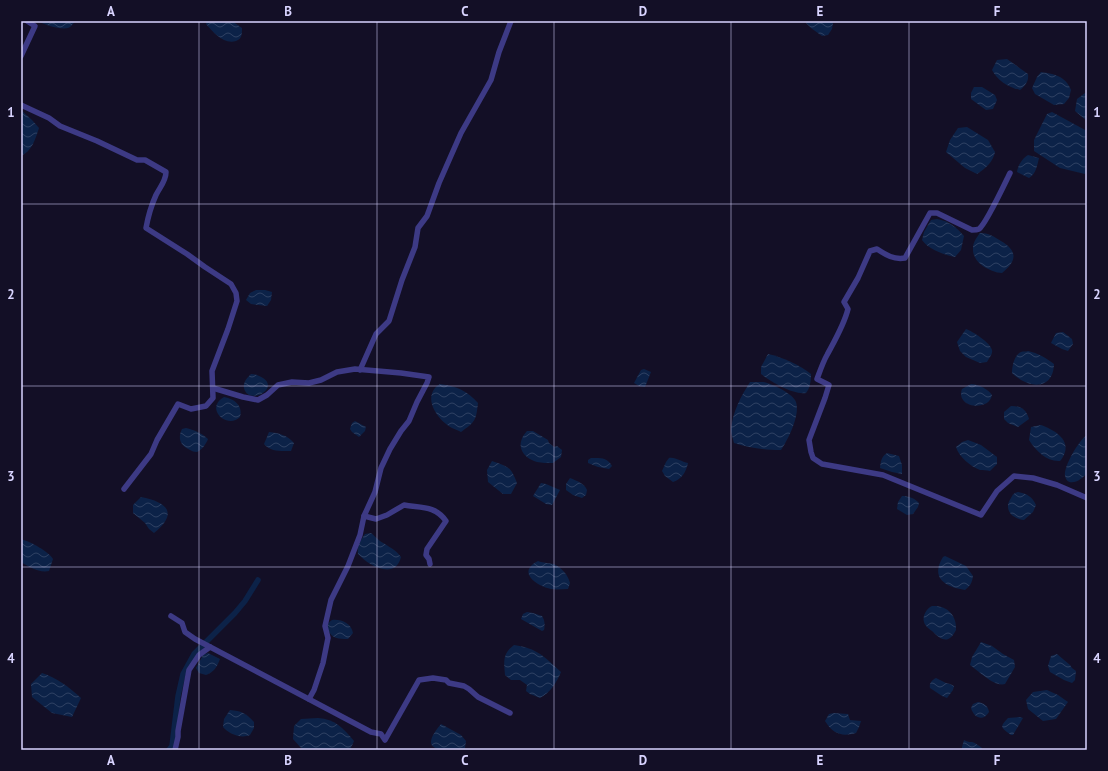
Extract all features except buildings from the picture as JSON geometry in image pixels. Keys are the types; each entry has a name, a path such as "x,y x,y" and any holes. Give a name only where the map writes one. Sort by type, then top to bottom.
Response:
{"street":[{"path":"21,56 35,26 27,21"},
{"path":"360,370 376,334 389,321 402,280 415,247 418,228 427,216 439,183 461,133 492,80 499,52 511,21"},
{"path":"21,105 48,118 60,126 97,141 137,160 145,160 166,172 166,178 157,194 146,228 231,284 236,293 237,301 212,370 213,398 206,406 191,409 178,404 157,440 151,454 124,489"},
{"path":"1010,173 988,217 978,229 972,230 937,213 930,213 904,258 899,259 888,256 877,249 870,251 858,278 844,302 848,309 846,318 827,355 817,379 829,385 809,440 811,452 814,458 822,464 883,475 981,515 997,491 1014,476 1033,478 1057,485 1087,498"},
{"path":"213,388 258,400 267,395 278,384 292,382 309,383 320,380 337,372 355,369 428,377 427,383 409,421 390,449 381,468 375,492 364,516 360,535 348,566 331,600 325,626 328,638 323,664 314,690 309,699"},
{"path":"364,516 376,519 387,515 404,505 430,508 442,515 446,521 427,549 426,556 429,559 430,564"},
{"path":"172,616 182,623 185,632 195,639 371,732 381,734 385,740 420,680 433,678 446,680 449,683 464,686 478,697 510,713"},
{"path":"175,750 189,670 199,655 210,647"}],"water":[{"path":"38,21 75,21 68,28 61,28 53,27"},
{"path":"207,21 232,21 242,28 241,38 232,42 223,39 215,34 206,24"},
{"path":"807,21 831,21 833,23 832,29 828,35 822,36 806,23"},
{"path":"1007,59 1028,74 1028,79 1024,87 1020,90 1004,83 992,70 997,60"},
{"path":"1041,72 1059,76 1069,85 1071,90 1069,98 1064,104 1054,105 1035,94 1032,88"},
{"path":"974,87 982,87 995,95 997,100 993,109 986,110 971,99 971,93"},
{"path":"1085,93 1087,94 1087,121 1075,111 1077,99"},
{"path":"21,110 39,128 30,148 21,156"},
{"path":"1052,112 1087,131 1087,171 1085,174 1060,168 1034,151 1034,140 1047,114"},
{"path":"967,127 988,140 995,152 993,159 989,164 977,174 965,168 946,152 950,140 958,128"},
{"path":"1028,155 1039,158 1035,172 1029,178 1017,172 1021,162"},
{"path":"937,219 952,225 964,236 961,250 955,257 937,251 928,246 922,240 924,232 931,220"},
{"path":"980,233 988,234 996,238 1007,245 1013,252 1014,256 1011,264 1002,273 987,269 975,258 973,246"},
{"path":"256,290 272,292 271,300 267,306 251,304 246,300 250,293"},
{"path":"966,329 981,338 991,347 992,353 987,362 980,363 966,357 960,351 957,342"},
{"path":"1063,332 1072,339 1073,344 1068,351 1051,343 1056,333"},
{"path":"1028,351 1042,356 1054,364 1053,373 1044,383 1038,385 1025,382 1012,373 1015,358 1021,352"},
{"path":"768,354 791,362 811,374 810,384 806,393 789,390 770,381 761,374 761,367"},
{"path":"644,369 651,372 645,387 634,383 641,370"},
{"path":"251,374 263,378 267,382 268,387 266,391 256,396 251,396 247,393 244,388 244,384"},
{"path":"750,382 763,382 771,384 785,391 795,400 797,411 793,426 781,450 769,450 734,443 731,430 733,417 740,399"},
{"path":"440,384 452,386 461,390 470,395 478,403 474,420 461,432 442,421 434,410 431,399 432,393 435,387"},
{"path":"971,384 980,386 988,391 992,395 990,400 985,404 973,406 963,400 961,395 962,389"},
{"path":"224,397 232,399 239,406 241,413 240,417 229,421 220,416 216,407 218,402"},
{"path":"1011,406 1023,409 1029,419 1018,427 1008,423 1004,419 1004,412"},
{"path":"355,421 366,427 365,431 359,437 350,429 352,423"},
{"path":"1041,425 1050,429 1062,438 1066,447 1060,461 1046,458 1029,440 1031,427"},
{"path":"186,428 198,432 208,439 201,450 197,452 193,451 182,444 180,436 182,429"},
{"path":"527,431 533,431 548,440 554,447 557,446 562,450 561,457 553,463 543,463 531,460 527,457 522,450 521,441"},
{"path":"269,432 289,438 294,443 291,451 276,450 267,447 264,444"},
{"path":"1087,435 1087,473 1076,482 1069,482 1065,476 1066,466 1076,448"},
{"path":"968,440 981,445 997,457 997,464 990,471 980,470 969,464 957,451 956,447 962,442"},
{"path":"887,453 899,456 902,465 902,474 880,468 882,458"},
{"path":"591,458 606,460 612,466 609,469 598,467 588,463 588,460"},
{"path":"669,458 674,458 688,463 683,475 673,482 665,476 662,471"},
{"path":"492,461 506,466 513,474 517,483 511,494 503,494 488,482 487,470"},
{"path":"570,478 580,482 584,486 587,490 586,495 582,498 573,495 566,490 566,484"},
{"path":"541,483 560,490 552,505 546,504 533,496"},
{"path":"1018,492 1029,496 1033,499 1036,505 1033,512 1024,520 1016,518 1008,510 1009,502 1014,494"},
{"path":"902,496 907,496 919,503 913,514 907,515 897,509 898,502"},
{"path":"141,497 158,502 167,509 168,514 166,520 154,533 133,513 133,505"},
{"path":"371,533 381,542 396,551 401,557 398,564 393,568 381,569 374,566 358,554 358,546 365,534"},
{"path":"21,539 39,547 51,556 53,559 49,571 31,568 21,562"},
{"path":"945,556 966,566 973,576 972,581 965,590 951,587 939,576 939,564"},
{"path":"538,561 554,564 562,570 568,577 570,583 568,589 551,589 535,582 529,574 529,570 532,565"},
{"path":"932,606 946,609 955,620 956,630 948,639 945,640 939,637 927,627 925,623 924,615"},
{"path":"527,612 542,616 544,620 544,630 542,631 521,619 523,614"},
{"path":"332,620 339,620 348,624 353,633 348,639 333,637 331,635 328,626"},
{"path":"981,642 992,646 1014,660 1015,667 1005,684 992,681 970,665 972,657"},
{"path":"514,645 529,648 535,651 561,672 553,687 540,698 526,691 527,685 520,680 511,680 505,675 505,658 507,652"},
{"path":"208,653 220,659 215,669 206,675 199,673 196,668 203,655"},
{"path":"1057,654 1076,671 1075,680 1072,683 1050,672 1048,666 1051,656"},
{"path":"42,673 63,683 81,698 72,717 52,713 32,697 31,684"},
{"path":"936,678 954,686 947,698 930,688 931,682"},
{"path":"1047,690 1068,702 1056,719 1043,721 1028,709 1026,700 1033,692"},
{"path":"978,702 985,705 989,712 981,718 974,714 971,708 973,704"},
{"path":"230,710 243,713 254,722 254,728 250,735 235,735 228,732 223,727 224,719"},
{"path":"829,714 848,714 850,720 861,721 856,733 846,735 835,732 831,729 825,721"},
{"path":"318,718 334,722 346,732 354,741 350,750 302,749 293,739 294,726 301,719"},
{"path":"1008,718 1023,718 1013,735 1003,729 1002,725"},
{"path":"441,724 461,735 466,741 464,750 444,750 432,746 432,737"},
{"path":"964,740 975,743 982,748 982,750 962,750"}],"waterway":[{"path":"169,750 172,746 178,696 183,674 194,654 235,613 245,601 258,580"}]}
